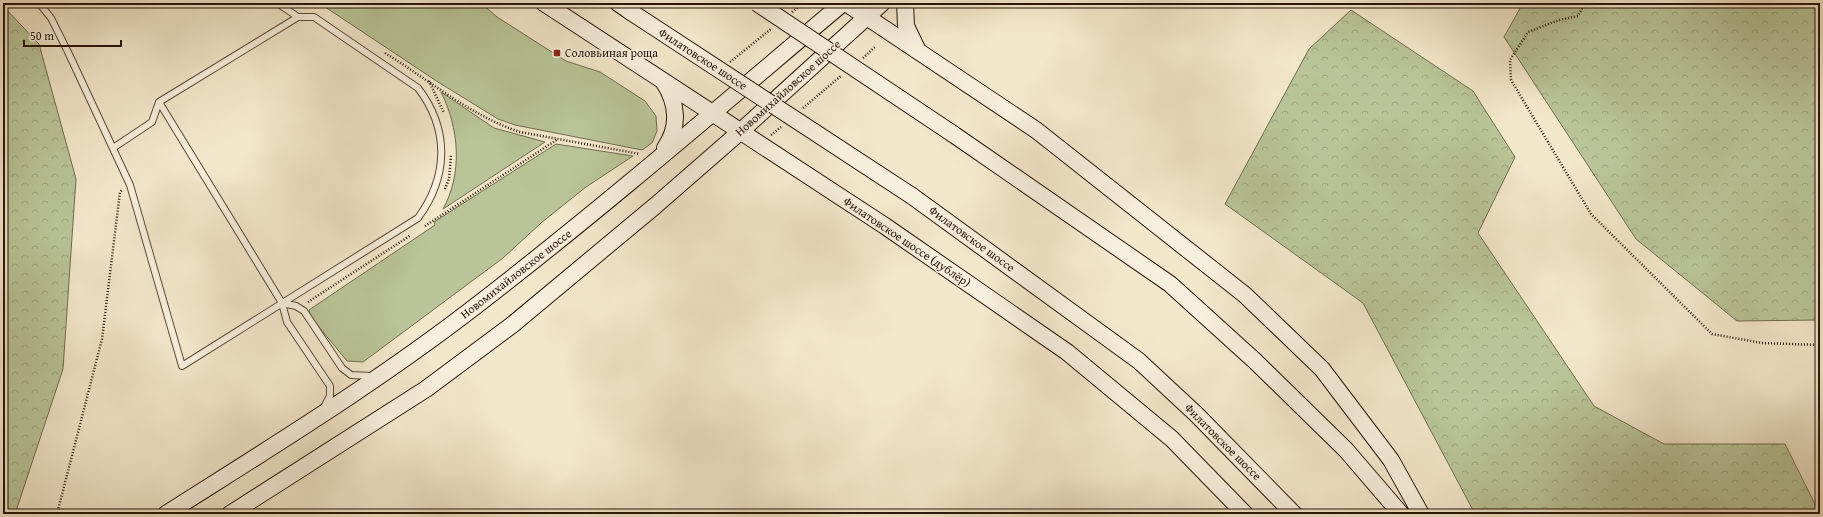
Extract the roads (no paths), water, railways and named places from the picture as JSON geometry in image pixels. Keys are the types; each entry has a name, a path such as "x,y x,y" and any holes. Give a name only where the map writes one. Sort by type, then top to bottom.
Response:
{"main road":[{"name":"Филатовское шоссе (дублёр)","path":"544,3 713,112 947,268 1067,352 1172,439 1245,514"},
{"path":"758,3 953,134 1170,284 1255,361 1346,450 1401,514"},
{"path":"845,3 1036,130 1245,295 1322,369 1392,460 1421,514"},
{"name":"Новомихайловское шоссе","path":"166,514 382,375 481,303 659,158 845,3"},
{"name":"Новомихайловское шоссе","path":"230,514 426,389 506,330 656,206 882,3"},
{"path":"905,3 906,26 918,51"},
{"name":"Филатовское шоссе","path":"625,7 912,196 1139,361 1196,414 1294,514"},
{"path":"659,158 675,130 676,118 671,93 663,80"}],"lane":[{"path":"39,3 51,18 68,52 130,185 182,366 418,218 430,202 438,180 442,154 435,115 418,88 314,16 298,17 159,102 152,122 113,148"},
{"path":"277,3 298,17"},
{"path":"159,102 282,303 287,322 330,386 330,396 324,408 314,420"},
{"path":"282,303 296,306 304,311 342,368 351,375 382,375"}],"place":[{"name":"Соловьиная роща","path":"557,53"}]}
